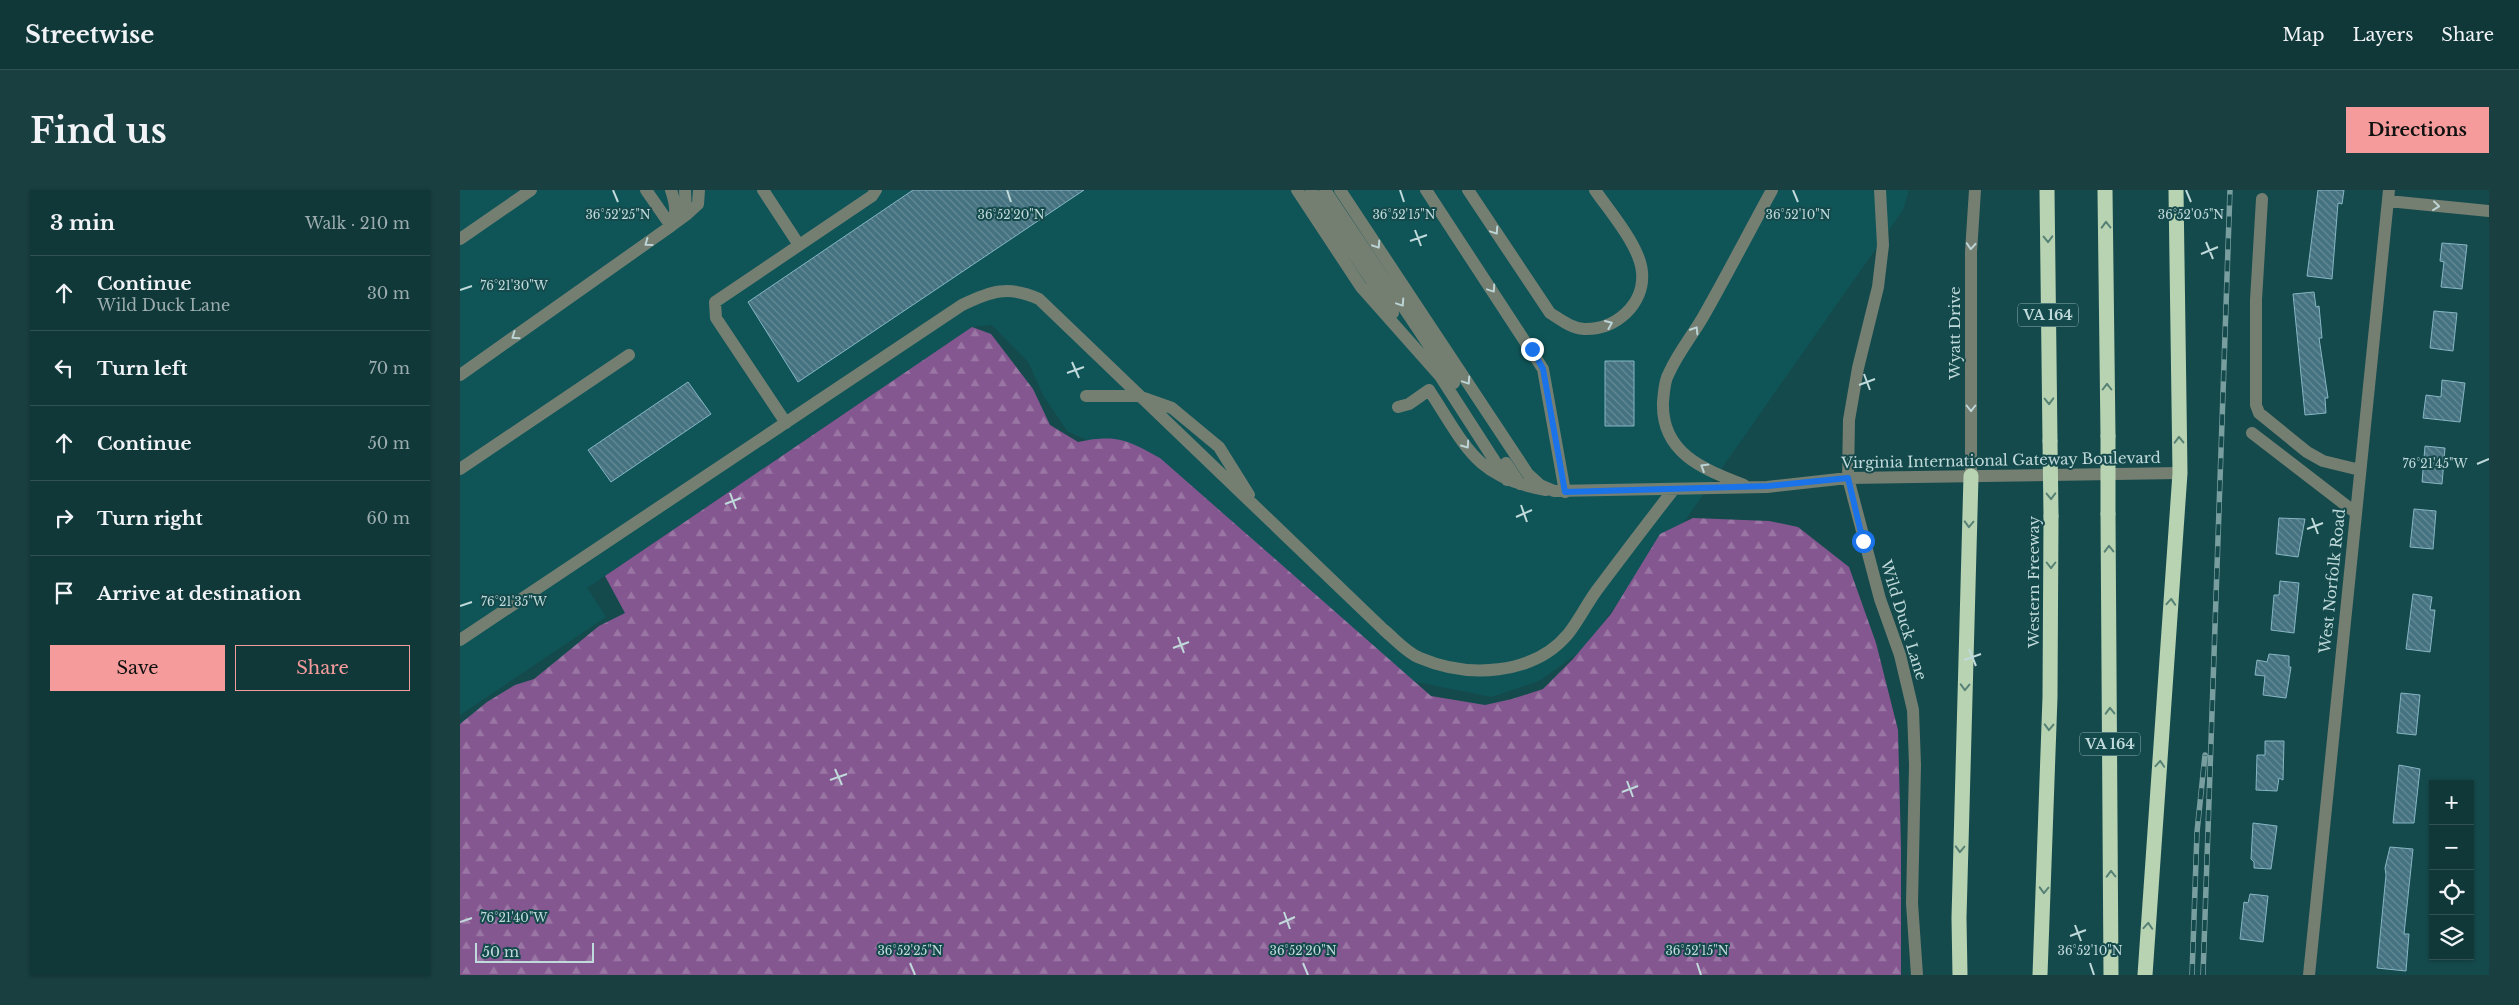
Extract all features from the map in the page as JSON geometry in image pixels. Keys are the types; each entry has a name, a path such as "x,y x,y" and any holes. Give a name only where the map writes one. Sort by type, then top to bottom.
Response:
{"highway":[{"name":"Western Freeway","path":"2040,975 2050,697 2051,516 2047,190"},
{"name":"VA 164","path":"2105,190 2111,975"},
{"path":"2145,975 2180,473 2176,190"},
{"path":"1960,975 1958,918 1971,476"}],"street":[{"path":"460,239 531,190"},
{"path":"646,190 671,226"},
{"path":"671,190 676,208 674,221 671,226"},
{"path":"685,190 686,215"},
{"path":"698,190 698,204"},
{"path":"460,374 686,215 708,194 708,190"},
{"path":"763,190 799,245"},
{"path":"786,423 716,318 714,311 715,302 872,196 876,190"},
{"path":"1297,190 1361,287 1440,376 1513,482"},
{"path":"1311,190 1419,353"},
{"path":"1325,190 1513,482"},
{"path":"1340,190 1528,474 1540,484 1560,491 1543,369 1426,190"},
{"path":"1468,190 1550,313 1565,324 1583,329 1602,328 1619,320 1632,307 1640,291 1642,272 1638,254 1595,190"},
{"path":"1748,487 1708,471 1684,455 1670,437 1663,417 1664,392 1668,374 1702,319 1772,190"},
{"name":"Wild Duck Lane","path":"1880,190 1883,244 1878,288 1858,368 1849,420 1848,478 1880,598 1900,655 1913,710 1915,765 1912,903 1917,975"},
{"name":"Wyatt Drive","path":"1971,476 1971,252 1976,190"},
{"path":"2388,195 2489,211"},
{"name":"West Norfolk Road","path":"2308,975 2388,195"},
{"path":"2262,199 2256,300 2256,405 2259,412 2307,452 2323,461 2360,470"},
{"path":"460,640 962,305 987,292 1007,290 1024,292 1039,299 1384,630 1418,657 1446,667 1496,671 1528,662 1549,650 1567,634 1590,598 1674,489"},
{"path":"460,469 629,355"},
{"path":"1398,407 1409,404 1429,390 1478,462 1513,482"},
{"path":"1086,396 1138,396 1172,408 1219,447 1259,512"},
{"path":"2252,433 2356,513"},
{"name":"Virginia International Gateway Boulevard","path":"1513,482 1560,491 1748,487 1848,478 2180,473"}],"shaded area":[{"path":"460,190 1909,190 1903,210 1684,522 1660,545 1584,649 1539,681 1492,697 1407,680 1107,448 1068,432 1044,397 1028,362 992,325 972,327 587,588 606,617 460,715"}],"green space":[{"path":"972,327 991,334 1033,389 1050,425 1078,442 1103,439 1121,440 1160,458 1431,696 1485,705 1543,689 1573,659 1611,614 1660,534 1693,518 1769,521 1798,527 1849,567 1876,643 1898,730 1901,848 1901,975 460,975 460,724 487,702 515,685 534,679 599,626 625,613 605,576"}],"building":[{"path":"913,190 1084,190 798,382 748,302"},
{"path":"2318,190 2344,190 2342,204 2338,203 2332,279 2307,276"},
{"path":"2442,243 2467,245 2462,289 2441,287 2444,262 2440,261"},
{"path":"2314,292 2316,307 2319,306 2322,338 2319,338 2328,398 2325,398 2326,413 2305,415 2293,294"},
{"path":"2434,311 2457,313 2453,351 2430,348"},
{"path":"1605,361 1634,361 1634,426 1605,426"},
{"path":"2442,380 2465,383 2460,422 2423,418 2426,395 2441,397"},
{"path":"688,382 711,414 611,482 588,450"},
{"path":"2425,446 2445,448 2442,484 2422,482"},
{"path":"2414,509 2436,511 2433,549 2410,547"},
{"path":"2279,518 2305,519 2298,557 2276,554"},
{"path":"2280,581 2299,583 2294,633 2271,630 2274,595 2279,595"},
{"path":"2413,594 2432,597 2430,610 2435,610 2430,652 2406,649"},
{"path":"2269,654 2289,656 2289,667 2291,667 2286,698 2263,695 2265,676 2255,675 2257,660 2267,662"},
{"path":"2401,693 2420,695 2416,735 2397,733"},
{"path":"2265,741 2284,741 2283,780 2279,778 2277,791 2256,790 2257,755 2265,755"},
{"path":"2399,765 2420,769 2414,823 2393,823"},
{"path":"2253,823 2277,826 2271,869 2254,868 2254,862 2251,859"},
{"path":"2390,847 2413,849 2404,934 2409,934 2406,971 2377,968 2386,875 2385,868"},
{"path":"2250,894 2268,896 2263,942 2240,939 2244,902 2248,903"}],"railway":[{"path":"2203,975 2230,190"},
{"path":"2192,975 2197,832 2205,755"}],"route":[{"path":"1532,349 1543,369 1565,492 1768,486 1848,478 1863,541"}]}
